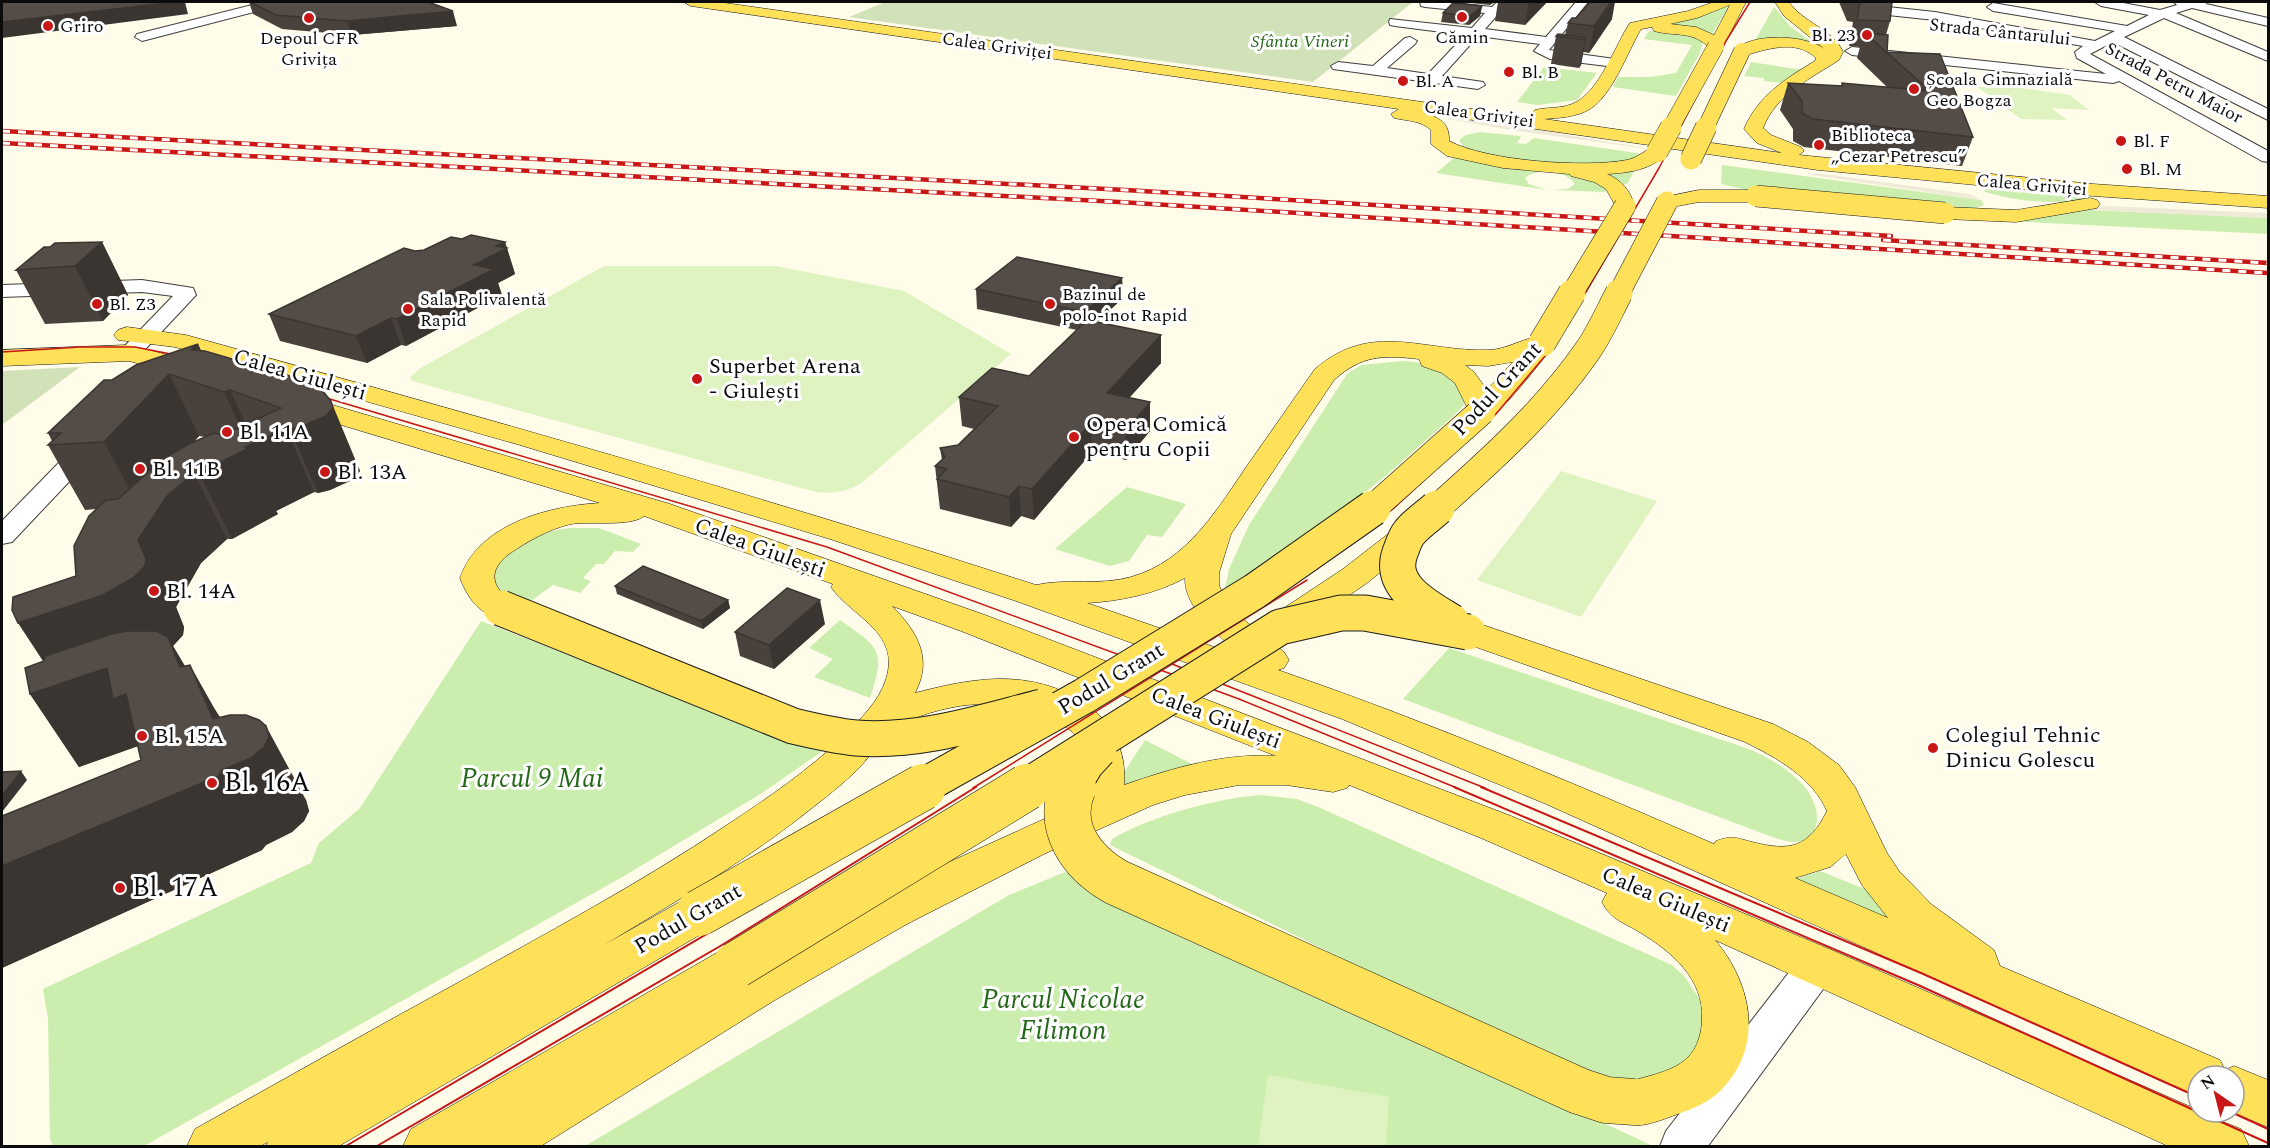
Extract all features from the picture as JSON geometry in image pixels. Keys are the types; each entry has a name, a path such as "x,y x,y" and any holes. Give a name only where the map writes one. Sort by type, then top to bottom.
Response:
{"main road":[{"name":"Calea Griviței","path":"692,2 722,3 1222,79 1879,170 2268,203"},
{"path":"1604,104 1615,63 1635,26 1692,15 1734,2"},
{"name":"Podul Grant","path":"292,1146 1084,696 1255,591 1373,508 1482,411 1542,343 1657,152 1716,46 1734,2"},
{"path":"1773,3 1834,49 1833,57 1776,95 1756,119 1753,129 1757,135 1805,159"},
{"path":"1631,32 1659,28 1683,30 1707,37 1716,46"},
{"name":"Podul Grant","path":"429,1146 736,965 1137,719 1355,576 1408,534 1493,458 1563,384 1590,348 1679,180 1752,32"},
{"path":"1742,51 1763,43 1795,44 1820,52 1824,57 1823,63"},
{"path":"1222,79 1290,97 1417,117 1453,134 1496,131 1602,146 1701,156 1805,159"},
{"path":"1452,110 1537,115 1604,104 1634,124 1660,132 1964,190 1987,196 1998,207 1984,212 1945,213"},
{"path":"1540,122 1660,132 1703,133 1730,130 1756,119"},
{"path":"1453,134 1445,148 1475,160 1620,167 1641,162 1657,152"},
{"path":"1544,165 1601,178 1618,189 1624,206"},
{"path":"1756,196 1705,181 1693,172 1679,180 1699,196 1756,196 1996,217 2017,216 2060,206 2087,204 2268,203"},
{"name":"Calea Giulești","path":"2,340 104,335 137,344 164,374 290,401 659,511 973,623 1475,818 1818,965 2223,1146"},
{"name":"Calea Giulești","path":"2,358 177,340 530,439 841,532 1028,594 1355,710 1560,794 2186,1069"},
{"path":"1355,710 1259,652 1213,607 1202,585 1202,573 1218,532 1331,367 1355,353 1413,350 1487,358 1521,352 1542,343"},
{"path":"1388,350 1426,358 1456,369 1476,390 1482,411"},
{"path":"659,511 573,515 534,526 510,538 478,568 476,579 480,591 488,600 501,608 793,726 839,737 875,740 921,736 1084,696"},
{"path":"1028,594 1105,592 1143,585 1180,566 1218,532"},
{"path":"1408,534 1397,560 1398,574 1406,589 1419,602 1468,632"},
{"path":"213,1146 563,945 728,846 818,782 848,756 887,715 904,679 906,660 901,640 873,606 827,572"},
{"path":"1280,627 1317,617 1365,613 1468,632 1759,733 1787,746 1812,763 1827,778 1840,797 1868,858 1884,884 1903,906 1957,949 2033,1003"},
{"path":"887,715 945,697 992,690 1030,694 1059,705 1089,724 1103,751 1105,768 1101,812"},
{"path":"497,1146 685,1029 900,906 969,871 1101,812 1174,784 1207,775 1247,770 1290,771 1323,776 1475,818 1677,933 1706,961 1726,1001 1728,1022 1725,1041 1716,1060 1704,1074 1685,1088 1662,1097 1634,1102 1606,1100 1579,1092 1134,892 1097,870 1083,856 1073,841 1066,818 1069,796 1076,776 1085,763 1137,719"},
{"path":"1560,794 1624,813 1748,859 1769,863 1788,863 1811,857 1826,848 1835,838 1847,812"},
{"path":"2246,1094 2268,1104"}],"street":[{"path":"142,37 277,2"},
{"path":"1582,2 1540,51 1615,63"},
{"path":"2101,2 2164,13 2268,57"},
{"path":"2190,2 2268,22"},
{"name":"Strada Petru Maior","path":"2190,2 2082,52 2078,58 2127,81 2268,157"},
{"path":"1425,3 1499,6"},
{"path":"2249,4 2268,9"},
{"path":"1984,5 2130,30"},
{"path":"1431,79 1499,6"},
{"path":"1869,9 1935,16 2097,45"},
{"path":"1395,22 1549,41"},
{"path":"2113,37 2268,115"},
{"path":"1376,71 1410,41"},
{"path":"1852,51 2127,81"},
{"path":"1338,66 1478,86"},
{"path":"2,291 142,286 186,292 186,295 137,344"},
{"path":"164,374 192,353 211,349"},
{"path":"2,536 106,429"},
{"path":"1682,1146 1818,965"}],"green space":[{"name":"Sfânta Vineri","path":"885,2 1413,2 1313,82 849,17"},
{"path":"1730,5 1712,34 1655,26"},
{"path":"1774,7 1791,27 1821,49 1756,39"},
{"path":"1681,31 1703,41 1700,53 1676,96 1613,87 1618,77 1650,77 1676,73 1692,45 1644,39 1648,32"},
{"path":"1751,62 1803,70 1783,83 1764,81 1764,78 1744,76"},
{"path":"1544,67 1597,73 1577,100 1538,105 1517,102"},
{"path":"1977,87 2021,88 2070,95 2089,110 2051,108 2067,120 2021,119"},
{"path":"1479,132 1520,136 1517,143 1526,144 1534,138 1643,154 1628,183 1605,192 1553,190 1568,189 1575,184 1565,176 1551,172 1536,173 1525,178 1529,184 1547,190 1436,173 1454,158 1472,152 1459,140 1466,135"},
{"path":"1722,165 1981,200 1984,205 1973,209 1752,191 1721,184"},
{"path":"1985,189 2093,199 2065,202 2026,200 1985,192"},
{"path":"2067,209 2268,218 2268,234 1989,220"},
{"name":"Superbet Arena - Giulești","path":"604,266 776,266 904,291 1011,354 864,481 847,490 829,493 816,492 412,381 410,377 419,369"},
{"path":"1403,361 1439,369 1452,379 1465,394 1464,405 1382,479 1322,525 1225,589 1229,569 1249,525 1347,374 1361,365"},
{"path":"80,367 2,425 2,371"},
{"path":"1561,471 1657,501 1581,617 1477,580"},
{"path":"1127,487 1186,504 1162,537 1147,535 1129,561 1110,566 1055,549"},
{"path":"571,528 599,528 641,544 633,552 615,551 604,564 596,564 583,578 591,581 580,593 553,585 521,608 504,600 491,579 496,564 507,550 543,533"},
{"path":"840,620 864,637 876,652 878,670 870,698 814,677 833,659 809,648"},
{"name":"Parcul 9 Mai","path":"481,621 740,722 827,748 762,793 624,876 144,1146 53,1146 50,1139 48,1019 43,989 311,863 319,843 360,808"},
{"path":"1449,648 1764,756 1791,773 1808,792 1816,808 1816,825 1813,832 1798,842 1775,838 1403,699"},
{"path":"1145,740 1196,766 1111,792"},
{"path":"1261,795 1297,799 1318,807 1672,965 1685,977 1704,1006 1702,1043 1681,1069 1636,1084 1569,1069 1110,845 1112,839 1165,816 1205,804"},
{"path":"1820,871 1870,891 1903,935 1783,883"},
{"name":"Parcul Nicolae Filimon","path":"1065,872 1653,1146 585,1146 1009,895"},
{"path":"1268,1075 1389,1097 1386,1146 1258,1146"}],"shaded area":[{"path":"1393,109 1496,123 1670,152 1505,129"},
{"path":"1817,173 1969,194 1981,200 1806,174"},
{"path":"2105,206 2268,213 2268,218 2067,209"}],"building":[{"path":"2,2 175,2 2,22"},
{"path":"250,2 428,2 453,11 347,21 276,15"},
{"path":"1590,2 1611,2 1594,26 1568,23 1572,18 1576,18"},
{"path":"1860,2 1892,2 1890,21 1857,20"},
{"path":"1453,3 1482,6 1470,16 1443,13"},
{"path":"1865,33 1888,35 1887,52 1940,54 1973,137 1813,119 1802,113 1802,101 1788,83 1843,86 1842,83 1930,91"},
{"path":"1558,34 1586,38 1585,40 1556,36"},
{"path":"471,235 505,242 496,246 507,248 474,265 494,269 397,319 391,318 356,336 269,314 404,248 415,251 424,250 451,237 462,239"},
{"path":"102,242 75,266 16,270 44,247 50,247 55,243"},
{"path":"1017,257 1122,278 1085,312 976,289"},
{"path":"1087,320 1161,335 1107,393 1150,402 1126,431 1091,423 1032,489 1019,486 1009,497 937,479 947,469 935,466 945,457 940,448 958,445 998,406 959,397 992,368 1029,376"},
{"path":"198,344 191,350 205,351 317,384 331,401 333,408 326,416 303,426 286,428 245,447 247,449 199,473 194,473 167,496 138,540 146,559 145,566 133,578 103,595 18,623 12,610 13,597 76,576 74,546 89,516 106,500 118,499 163,459 189,444 214,433 222,435 281,408 230,390 224,392 169,374 104,442 48,445 61,433 48,433 104,380 112,380 136,365"},
{"path":"643,566 728,600 701,621 615,586"},
{"path":"787,588 820,600 769,645 735,632"},
{"path":"156,631 168,637 180,667 190,665 213,719 230,715 246,715 259,720 266,726 269,737 264,747 251,758 222,770 219,776 2,866 2,816 141,760 126,694 113,699 107,668 30,694 25,668 44,661 45,656 115,633"},
{"path":"21,771 2,796 2,772"}],"tram line":[{"path":"1152,667 1274,592 1393,509 1496,414 1556,343 1659,168 1726,41 1750,2"},
{"path":"2,352 80,347 135,347 186,357"},
{"path":"313,394 827,547 1152,667"},
{"path":"1172,664 1307,580"},
{"path":"1167,662 1172,664"},
{"path":"1162,670 1172,664"},
{"path":"1172,664 1485,788"},
{"path":"954,788 1152,667"},
{"path":"1152,667 1162,670"},
{"path":"973,788 1162,670"},
{"path":"1162,670 1239,699 1457,788"},
{"path":"346,1146 957,787"},
{"path":"377,1146 722,945 976,787"},
{"path":"1454,787 1918,985 2186,1107"},
{"path":"1481,787 1921,973 2186,1092"},
{"path":"2246,1119 2268,1129"},
{"path":"2226,1124 2268,1143"}],"railway":[{"path":"2,131 1125,190 1891,236"},
{"path":"2,143 1119,202 2268,273"},
{"path":"1883,240 2268,263"}],"place":[{"name":"Cămin","path":"1462,17"},
{"name":"Depoul CFR Grivița","path":"309,18"},
{"name":"Griro","path":"48,26"},
{"name":"Bl. 23","path":"1867,35"},
{"name":"Bl. B","path":"1509,72"},
{"name":"Bl. A","path":"1403,81"},
{"name":"Școala Gimnazială Geo Bogza","path":"1914,89"},
{"name":"Bl. F","path":"2121,141"},
{"name":"Biblioteca „Cezar Petrescu”","path":"1819,145"},
{"name":"Bl. M","path":"2127,169"},
{"name":"Bl. Z3","path":"97,304"},
{"name":"Bazinul de polo-înot Rapid","path":"1050,304"},
{"name":"Sala Polivalentă Rapid","path":"408,309"},
{"name":"Superbet Arena - Giulești","path":"697,379"},
{"name":"Bl. 11A","path":"227,432"},
{"name":"Opera Comică pentru Copii","path":"1074,437"},
{"name":"Bl. 11B","path":"140,469"},
{"name":"Bl. 13A","path":"325,472"},
{"name":"Bl. 14A","path":"154,591"},
{"name":"Bl. 15A","path":"142,736"},
{"name":"Colegiul Tehnic Dinicu Golescu","path":"1933,748"},
{"name":"Bl. 16A","path":"212,783"},
{"name":"Bl. 17A","path":"120,888"}]}
